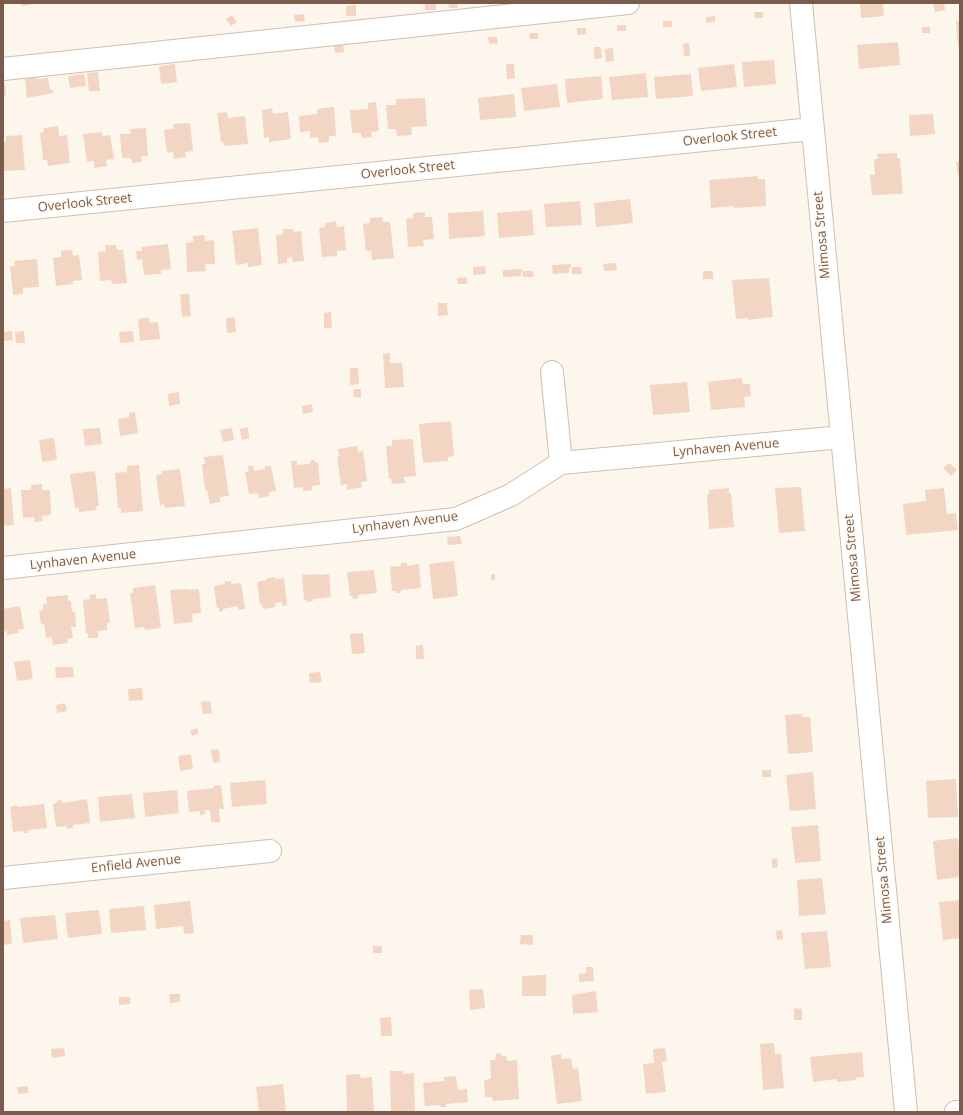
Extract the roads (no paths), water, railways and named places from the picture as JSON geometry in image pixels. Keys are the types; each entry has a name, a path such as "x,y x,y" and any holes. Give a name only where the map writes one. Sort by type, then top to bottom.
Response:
{"street":[{"path":"3,69 628,3"},
{"name":"Mimosa Street","path":"801,3 906,1112"},
{"name":"Overlook Street","path":"3,211 812,129"},
{"path":"552,372 561,463"},
{"name":"Lynhaven Avenue","path":"3,568 456,519 511,495 561,463 842,437"},
{"name":"Enfield Avenue","path":"3,878 270,851"}]}
